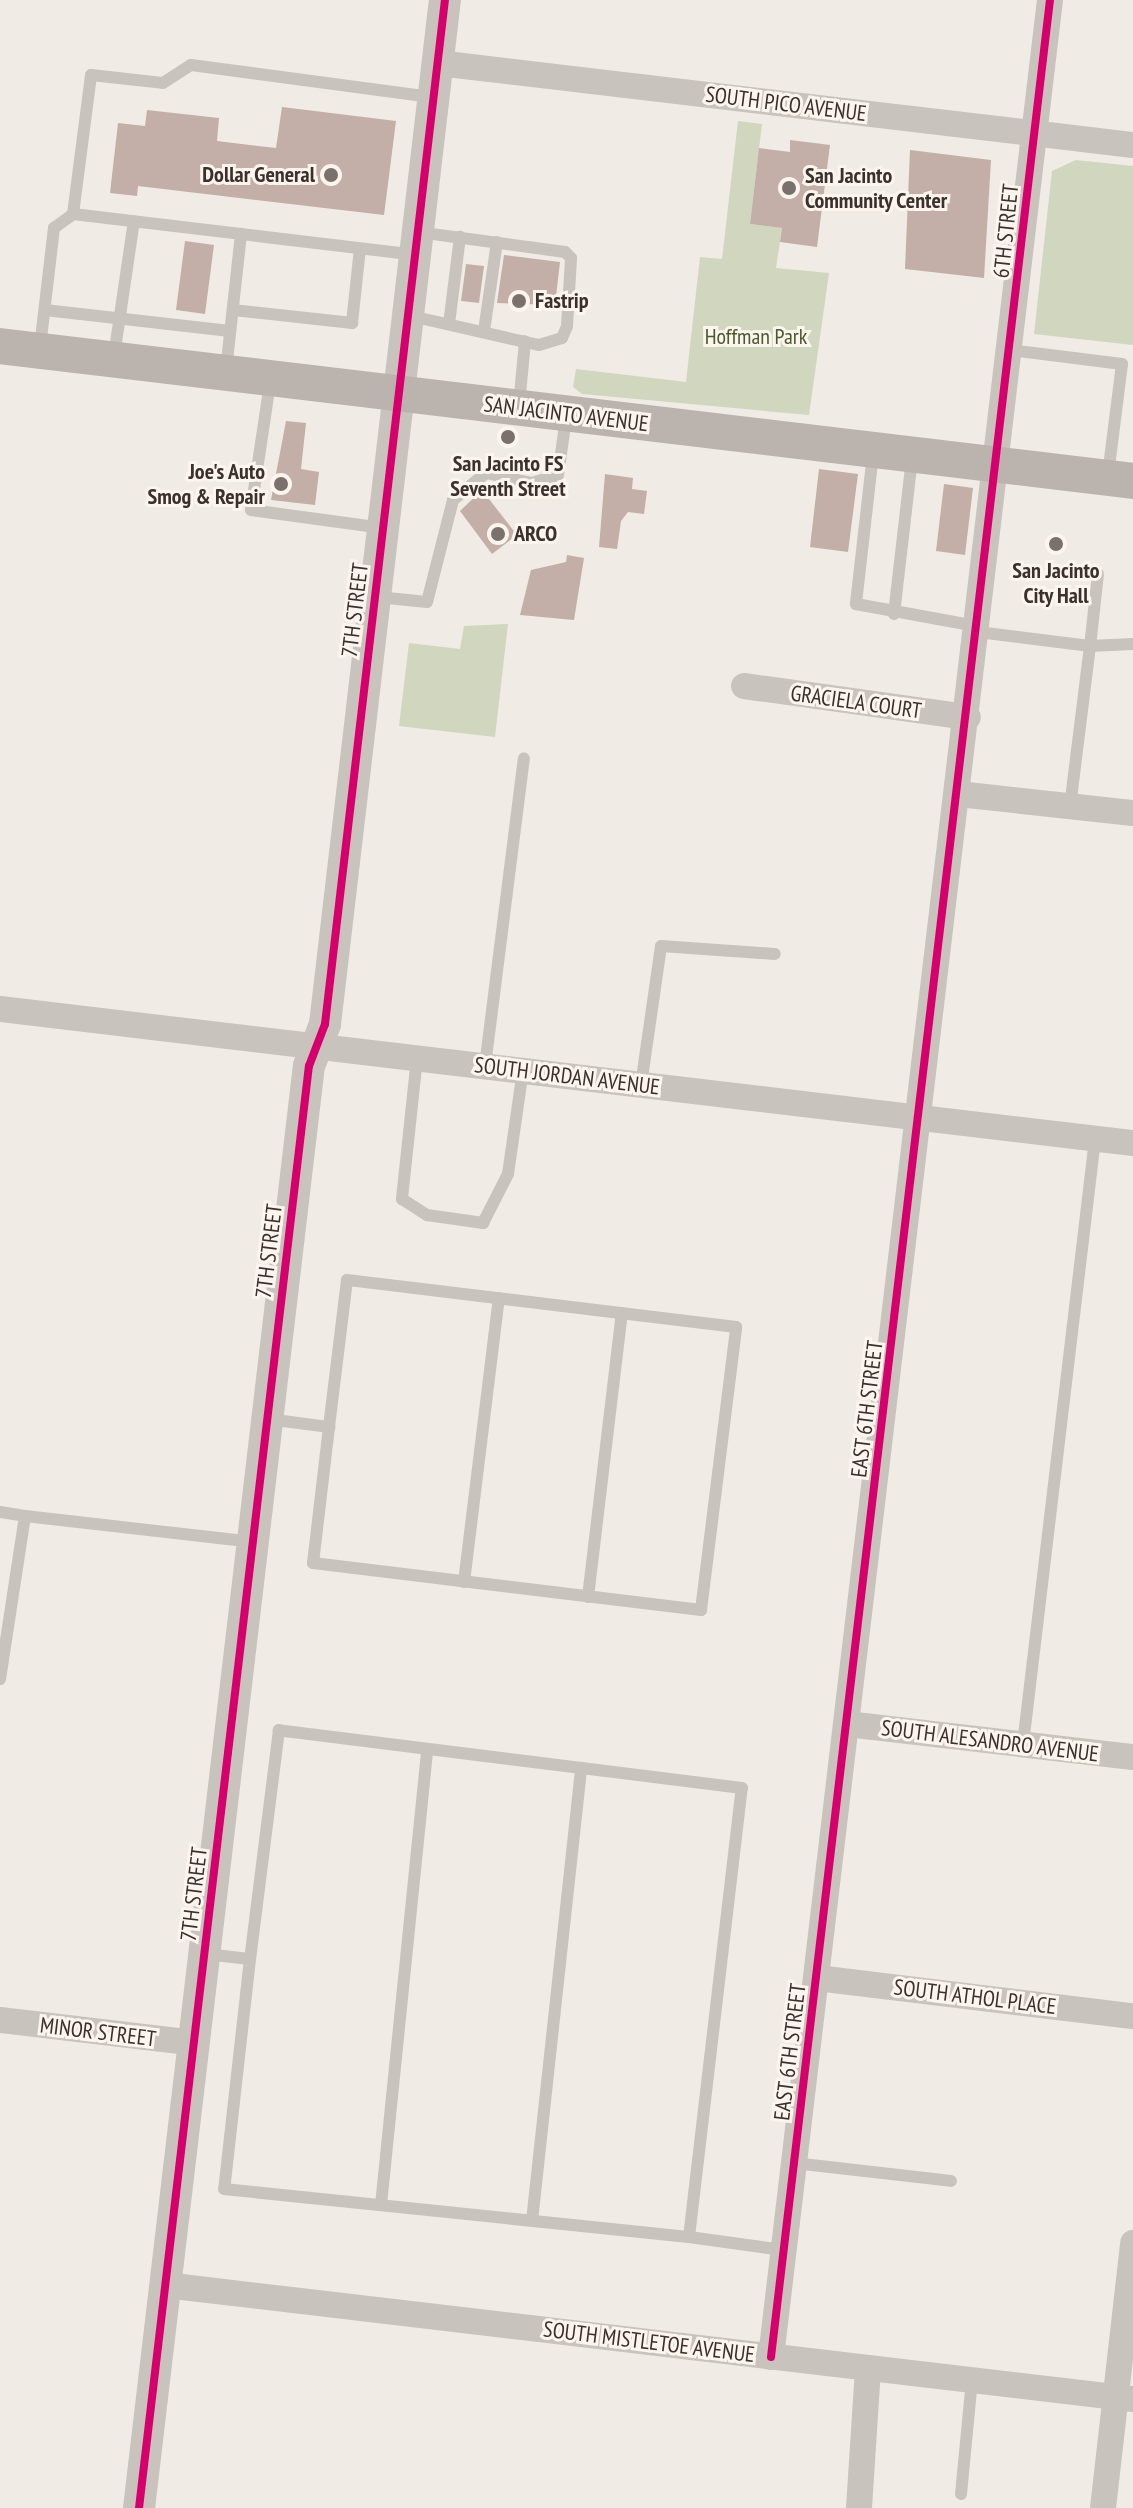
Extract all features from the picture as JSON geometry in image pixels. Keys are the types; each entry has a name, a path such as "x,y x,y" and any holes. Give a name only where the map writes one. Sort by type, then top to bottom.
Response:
{"main road":[{"name":"SAN JACINTO AVENUE","path":"0,346 1120,479"}],"street":[{"name":"7TH STREET","path":"139,2508 268,1419 375,596 445,0"},
{"name":"6TH STREET","path":"997,465 1050,0"},
{"name":"SOUTH PICO AVENUE","path":"438,63 1133,145"},
{"name":"EAST 6TH STREET","path":"771,2357 997,465"},
{"name":"GRACIELA COURT","path":"744,686 968,717"},
{"path":"958,794 1133,813"},
{"name":"SOUTH JORDAN AVENUE","path":"0,1009 1133,1143"},
{"name":"SOUTH ALESANDRO AVENUE","path":"847,1724 1133,1757"},
{"name":"SOUTH ATHOL PLACE","path":"817,1978 1133,2016"},
{"name":"MINOR STREET","path":"0,2020 195,2043"},
{"path":"1103,2508 1125,2398 1133,2243"},
{"name":"SOUTH MISTLETOE AVENUE","path":"165,2285 1125,2398"},
{"path":"859,2508 868,2368"}],"lane":[{"path":"73,214 91,75 163,83 191,65 434,98"},
{"path":"39,350 54,228 73,214 360,248 460,237 571,258 562,338 525,341 408,315"},
{"path":"114,359 134,221"},
{"path":"226,373 241,234"},
{"path":"449,324 460,237"},
{"path":"484,331 497,242"},
{"path":"233,310 352,323 360,248"},
{"path":"45,310 230,331"},
{"path":"519,408 525,341"},
{"path":"1010,350 1122,364 1120,479"},
{"path":"270,378 251,510 383,528"},
{"path":"375,596 427,602 453,500 486,473 532,483 558,475 567,414"},
{"path":"873,450 856,604 978,630 1090,646 1133,644"},
{"path":"894,614 913,455"},
{"path":"1070,807 1098,574"},
{"path":"485,1066 524,758"},
{"path":"641,1085 661,946 775,954"},
{"path":"417,1058 402,1199 427,1215 483,1223 508,1174 523,1070"},
{"path":"1023,1744 1095,1139"},
{"path":"347,1280 622,1313 736,1327 701,1610 313,1563 347,1280"},
{"path":"464,1582 499,1298"},
{"path":"588,1597 622,1313"},
{"path":"268,1419 329,1427"},
{"path":"0,1512 253,1542"},
{"path":"0,1679 25,1516"},
{"path":"689,2237 742,1788 279,1730 224,2189 689,2237 783,2250"},
{"path":"381,2205 427,1749"},
{"path":"532,2221 581,1768"},
{"path":"205,1954 250,1959"},
{"path":"794,2163 951,2181"},
{"path":"961,2494 972,2380"}],"green space":[{"name":"Hoffman Park","path":"738,121 762,124 750,224 782,228 776,268 829,273 809,415 582,394 573,387 576,369 686,382 700,257 722,259"},
{"path":"1076,160 1133,166 1133,345 1034,334 1052,171"},
{"path":"508,624 495,737 399,726 409,643 460,649 464,626"}],"building":[{"path":"282,107 396,121 384,215 138,186 137,196 110,193 118,123 145,126 147,110 219,118 217,141 276,148"},
{"name":"San Jacinto Community Center","path":"790,140 830,145 817,247 780,242 782,228 750,224 759,148 790,152"},
{"path":"910,150 991,160 984,278 905,269"},
{"path":"185,241 214,245 205,314 176,310"},
{"path":"504,255 560,262 555,305 497,303"},
{"path":"466,264 484,266 479,303 461,301"},
{"path":"286,421 306,423 301,469 319,472 315,505 271,500"},
{"path":"819,469 858,474 848,552 810,547"},
{"path":"605,474 633,478 632,489 647,491 644,514 628,512 621,521 617,549 599,547"},
{"path":"944,484 973,488 965,555 936,551"},
{"path":"482,490 517,535 492,554 460,511"},
{"path":"567,555 584,558 574,620 520,615 531,570 566,562"}],"cycle path":[{"path":"139,2508 309,1066 325,1024 445,0"},
{"path":"771,2357 1050,0"}],"place":[{"name":"Dollar General","path":"331,175"},
{"name":"San Jacinto Community Center","path":"789,188"},
{"name":"Fastrip","path":"519,301"},
{"name":"San Jacinto FS Seventh Street","path":"508,437"},
{"name":"Joe's Auto Smog & Repair","path":"281,484"},
{"name":"ARCO","path":"498,534"},
{"name":"San Jacinto City Hall","path":"1056,544"}]}
